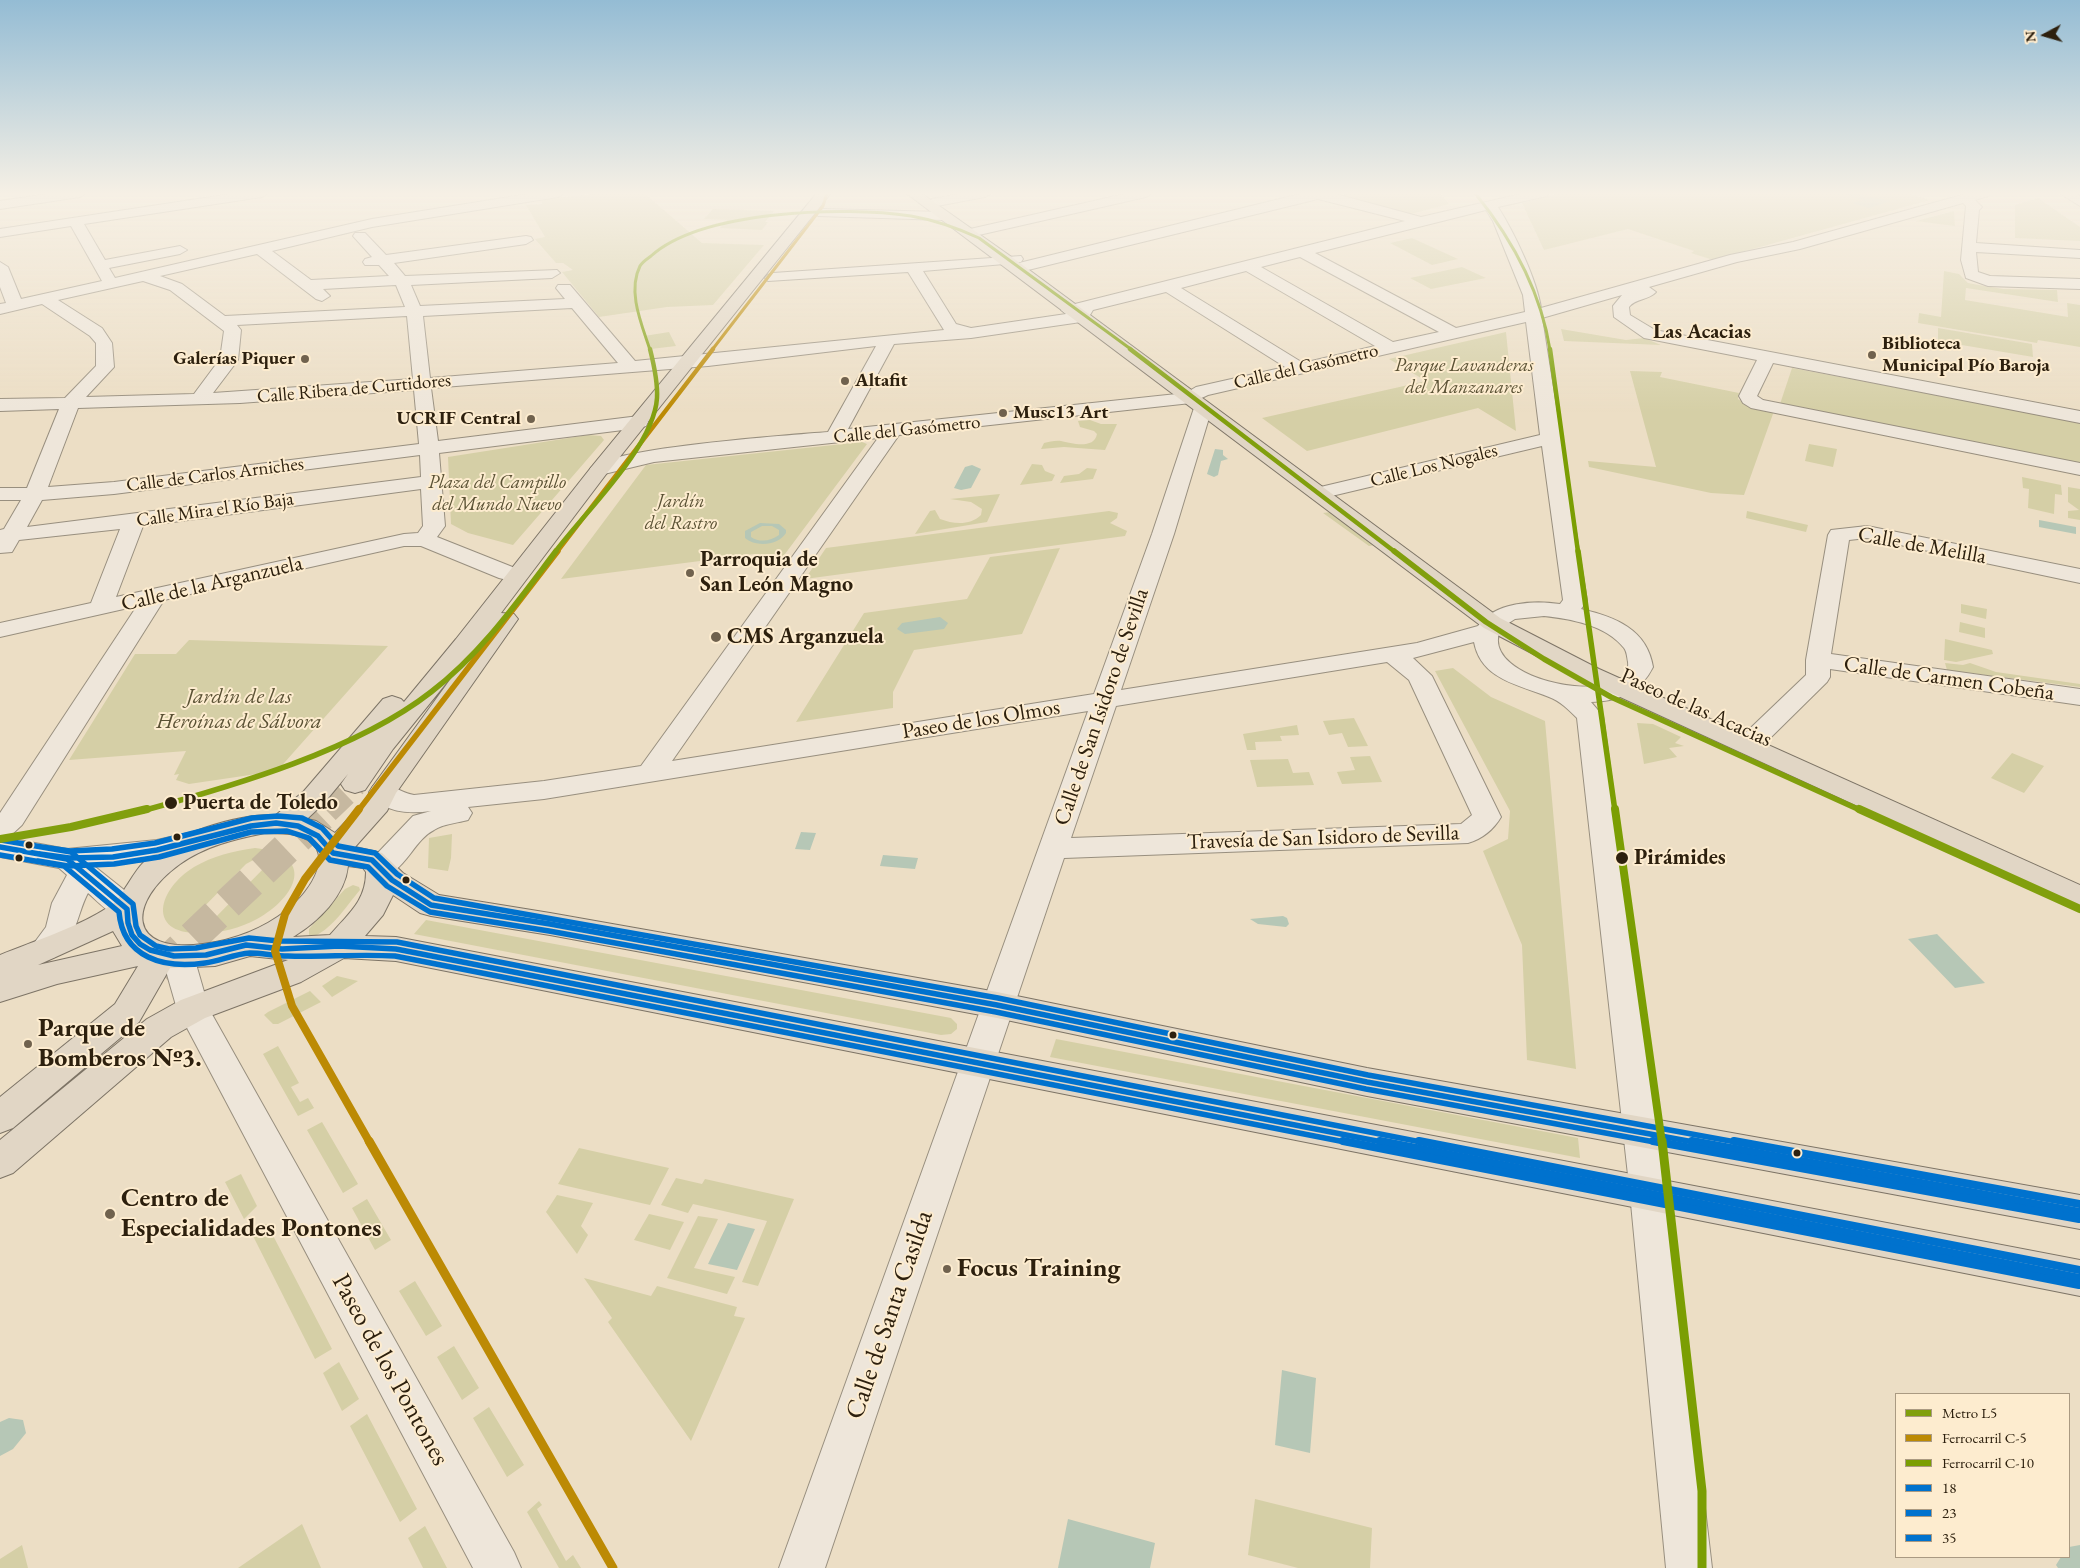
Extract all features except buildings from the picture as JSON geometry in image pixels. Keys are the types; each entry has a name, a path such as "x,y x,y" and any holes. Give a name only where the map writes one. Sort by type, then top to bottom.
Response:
{"main road":[{"path":"355,784 384,743 465,644 600,469 765,266"},
{"path":"333,853 377,805 383,792 498,630 782,266"},
{"name":"Paseo de las Acacias","path":"1021,266 1079,312 1327,492 1494,623 1544,652 1627,685 2080,882"},
{"path":"465,644 629,460"},
{"path":"283,824 314,797 458,624 507,573 600,469"},
{"name":"Paseo de las Acacias","path":"1753,740 2080,897"},
{"path":"0,990 97,960 165,954 201,956 250,945 276,933 299,918 317,901 329,884 334,868 333,853 324,838 306,828 283,824 265,824 233,829 201,840 174,854 152,871 136,890 127,909 126,922 131,935 140,945 165,954"},
{"path":"333,853 372,860 392,880 431,905 550,924 997,1005 1368,1082 2080,1212"},
{"path":"0,1162 159,1028 193,1009 290,974 339,946 372,907 382,887 381,867"},
{"path":"0,968 88,931 127,909"},
{"path":"250,945 280,949 339,946 396,949 2080,1278"},
{"path":"0,1118 127,1013 165,954"}],"street":[{"path":"0,266 8,307 185,266"},
{"path":"101,266 110,284"},
{"path":"283,266 344,314"},
{"path":"388,266 401,280 414,310 429,448 434,526 424,539 507,573"},
{"path":"547,266 575,303 630,366"},
{"path":"773,278 955,266"},
{"path":"888,339 971,333 1079,312 1247,266"},
{"path":"1248,266 1390,348"},
{"path":"1328,266 1455,334"},
{"path":"1519,266 1531,295 1535,315 1550,438 1575,601 1567,611"},
{"name":"Calle del Gasómetro","path":"600,469 629,460 1198,399 1301,369 1535,315 1722,266"},
{"path":"1726,266 1664,288 1628,298 1621,306 1622,317 1650,334 2080,417"},
{"path":"1969,266 1969,274 1981,279 2080,284"},
{"path":"292,273 319,269"},
{"path":"914,269 950,327 971,333"},
{"path":"308,285 552,273"},
{"path":"144,276 176,287 234,330 229,360 198,399"},
{"path":"1169,287 1301,369"},
{"path":"0,552 6,535 35,494 71,402 103,372 105,367 104,343 96,332 45,299"},
{"path":"222,321 575,303"},
{"path":"888,339 950,327 1079,312"},
{"name":"Calle Ribera de Curtidores","path":"0,405 198,399 422,384 708,361 888,339"},
{"path":"834,437 888,339"},
{"path":"1767,358 1748,396 1749,399 1757,404 2080,469"},
{"name":"Calle de San Isidoro de Sevilla","path":"979,1062 997,1005 1163,534 1198,399"},
{"path":"429,448 638,422"},
{"path":"650,773 892,431"},
{"name":"Calle Los Nogales","path":"1327,492 1550,438"},
{"name":"Calle de Carlos Arniches","path":"0,494 35,494 114,488 429,448"},
{"name":"Calle Mira el Río Baja","path":"6,535 134,521 430,482"},
{"path":"100,609 134,521"},
{"name":"Calle de Melilla","path":"1753,740 1818,677 1818,660 1839,535 1867,532 2080,576"},
{"name":"Calle de la Arganzuela","path":"0,630 155,597 378,545 424,539"},
{"path":"0,831 12,818 155,597"},
{"name":"Paseo de los Olmos","path":"383,792 394,801 414,804 544,790 1406,652 1494,623 1522,610 1567,611 1601,622 1624,635 1638,651 1641,667 1627,685"},
{"path":"1494,623 1487,651 1496,662 1523,681 1560,692 1602,693 1627,685"},
{"name":"Paseo de los Olmos","path":"1406,652 1466,654 1496,662"},
{"name":"Travesía de San Isidoro de Sevilla","path":"1052,849 1468,833 1487,817 1420,676 1406,652"},
{"name":"Calle de Carmen Cobeña","path":"1818,660 2080,697"},
{"path":"1560,692 1576,702 1590,716 1649,1193 1689,1568"},
{"name":"Paseo de los Olmos","path":"381,867 423,823 544,790"},
{"path":"0,847 75,866 201,840"},
{"path":"75,866 127,909"},
{"path":"45,950 61,929 75,866"},
{"name":"Paseo de los Pontones","path":"165,954 193,1009 498,1568"},
{"name":"Calle de Santa Casilda","path":"802,1568 979,1062"}],"green space":[{"path":"568,266 746,266 713,305 667,307 599,317 562,272 573,270"},
{"path":"1462,267 1486,278 1431,289 1410,278"},
{"path":"1944,271 1959,274 1968,283 1979,285 2003,289 2057,290 2058,302 1966,288 1965,300 2068,317 2067,303 2080,305 2080,347 2038,340 2037,343 1918,323 1919,313 1941,317"},
{"path":"1938,328 2032,344 2033,357 1938,341"},
{"path":"1561,329 1626,340 1644,338 1661,345 1564,341"},
{"path":"669,332 676,346 651,349 644,336"},
{"name":"Parque Lavanderas del Manzanares","path":"1506,332 1516,431 1478,408 1307,451 1262,418 1426,381 1389,359"},
{"path":"1792,368 2080,422 2080,465 1780,404"},
{"path":"1630,371 1662,372 1660,377 1739,393 1738,399 1744,403 1774,411 1744,495 1711,493 1589,467 1588,461 1656,467"},
{"path":"1090,420 1101,424 1117,424 1105,450 1064,447 1041,449 1044,443 1055,441 1076,444 1092,442 1097,434 1094,431 1080,427 1078,421"},
{"name":"Plaza del Campillo del Mundo Nuevo","path":"588,435 601,436 604,440 513,545 468,533 451,524 448,457"},
{"name":"Jardín del Rastro","path":"862,442 867,444 782,558 754,554 561,579 646,465"},
{"path":"1809,444 1837,449 1833,467 1805,461"},
{"path":"1032,464 1042,465 1045,471 1055,475 1052,481 1020,485"},
{"path":"1087,468 1097,469 1093,479 1060,483 1064,476 1079,474"},
{"path":"2022,477 2061,485 2062,495 2055,494 2054,514 2028,508 2029,489 2023,488"},
{"path":"2068,487 2080,489 2080,520 2068,518 2068,511 2079,510 2068,502"},
{"path":"1000,494 987,522 915,534 930,511 935,510 940,519 956,523 972,521 981,515 982,509 971,502 950,499"},
{"path":"1109,511 1118,513 1117,518 1110,523 1127,531 1125,536 805,579 826,548"},
{"path":"1747,511 1808,525 1806,532 1746,518"},
{"path":"1331,512 1375,545 1369,546 1323,513"},
{"path":"1060,548 1022,634 914,650 893,692 893,708 796,722 864,613 967,599 990,557"},
{"path":"1961,604 1987,609 1986,619 1961,613"},
{"path":"1960,622 1985,628 1985,638 1959,632"},
{"path":"1945,639 1992,650 1993,654 1956,662 1944,660"},
{"name":"Jardín de las Heroínas de Sálvora","path":"189,640 388,646 277,771 189,784 176,780 179,774 174,775 186,751 69,760 135,654 176,654"},
{"path":"1945,663 1963,665 1970,663 1996,672 2080,684 2080,687 1947,670"},
{"path":"1453,668 1491,697 1545,721 1576,1069 1527,1060 1522,945 1483,851 1508,839 1510,811 1435,671"},
{"path":"1354,718 1368,746 1348,747 1342,733 1329,735 1323,721"},
{"path":"1637,723 1653,724 1681,737 1675,743 1684,746 1669,748 1677,757 1644,764"},
{"path":"1297,725 1299,735 1280,736 1282,741 1255,742 1256,750 1247,750 1243,734"},
{"path":"2012,753 2044,766 2024,793 1991,778"},
{"path":"1370,756 1382,782 1342,784 1337,772 1355,770 1350,757"},
{"path":"1288,759 1293,773 1309,772 1314,785 1257,787 1250,760"},
{"path":"452,834 451,858 448,871 428,868 429,838"},
{"path":"255,848 275,852 287,859 293,868 294,878 290,889 282,900 257,919 230,929 202,933 184,932 172,927 165,919 163,909 172,887 181,877 194,867 208,860 223,854","holes":["257,858 267,860 265,863 268,864 210,923 206,922 204,925 193,923 195,920 192,919 246,864"]},
{"path":"353,885 359,887 360,890 340,915 322,932 315,936 309,935 309,929 345,889"},
{"path":"426,920 951,1018 957,1024 957,1029 951,1034 941,1035 414,934"},
{"path":"337,976 358,981 332,997 322,986"},
{"path":"310,991 321,1002 278,1024 273,1024 264,1015 268,1012"},
{"path":"1056,1039 1578,1138 1580,1158 1050,1057"},
{"path":"278,1046 299,1083 291,1087 300,1102 308,1098 314,1108 298,1116 263,1054"},
{"path":"322,1122 358,1184 343,1193 307,1130"},
{"path":"579,1148 669,1168 650,1205 558,1184"},
{"path":"241,1174 257,1206 244,1219 225,1182"},
{"path":"676,1178 702,1184 705,1179 794,1199 758,1286 742,1282 767,1221 693,1204 688,1213 661,1205"},
{"path":"557,1195 593,1203 581,1226 588,1235 577,1254 546,1212"},
{"path":"367,1199 391,1240 375,1250 352,1208"},
{"path":"649,1214 684,1222 670,1250 634,1240"},
{"path":"698,1216 718,1219 694,1268 735,1277 727,1294 667,1278"},
{"path":"261,1224 267,1224 332,1349 315,1359 252,1234"},
{"path":"584,1278 651,1296 657,1286 737,1307 734,1316 745,1318 691,1441 608,1322 612,1318"},
{"path":"415,1281 442,1326 426,1336 399,1291"},
{"path":"454,1346 479,1388 462,1400 437,1357"},
{"path":"339,1362 359,1399 342,1411 323,1373"},
{"path":"489,1407 524,1465 507,1477 473,1418"},
{"path":"367,1414 417,1509 400,1522 350,1426"},
{"path":"1255,1499 1372,1528 1370,1568 1298,1568 1248,1555"},
{"path":"539,1501 542,1505 537,1509 566,1561 573,1555 581,1568 559,1568 527,1512"},
{"path":"302,1524 321,1568 238,1568"},
{"path":"425,1526 447,1568 423,1568 408,1538"},
{"path":"22,1545 28,1568 0,1568 0,1559"}],"shaded area":[{"path":"1215,449 1223,450 1223,455 1228,459 1221,461 1218,475 1214,477 1207,474"},
{"path":"972,465 981,469 971,488 961,490 954,488 965,467"},
{"path":"2039,520 2076,527 2076,534 2039,527"},
{"path":"760,523 779,524 786,530 786,533 778,541 760,544 745,538 745,531","holes":["762,526 772,526 779,530 779,535 776,537 762,541 751,537 751,532"]},
{"path":"940,617 948,623 944,629 905,634 897,629 902,623"},
{"path":"801,832 816,833 810,850 795,849"},
{"path":"883,855 918,858 915,869 880,866"},
{"path":"1283,916 1287,918 1289,924 1286,927 1258,924 1250,919"},
{"path":"1937,934 1985,983 1955,988 1908,939"},
{"path":"728,1223 755,1229 737,1270 708,1264"},
{"path":"1282,1370 1316,1378 1310,1453 1275,1445"},
{"path":"9,1418 23,1420 26,1433 13,1449 0,1456 0,1422"},
{"path":"1068,1519 1155,1543 1150,1568 1058,1568"},
{"path":"2080,1545 2080,1568 2058,1568 2056,1565 2060,1558 2070,1558 2070,1547"}],"tunnel":[{"path":"327,811 355,784"},
{"path":"158,970 328,809"}],"metro line":[{"name":"L5","path":"0,839 106,820 175,802 277,768 338,745 377,727 414,705 452,675 488,638 521,598 578,522 626,465 653,418 657,399 656,378 635,296 635,279 640,266"},
{"name":"L5","path":"1017,266 1191,394 1486,622 1544,659 1611,697 2080,909"}],"rail line":[{"name":"C-5","path":"613,1568 292,1006 275,951 285,914 305,879 777,266"},
{"name":"C-10","path":"1523,266 1535,293 1547,331 1665,1165 1702,1491 1702,1568"}],"transit line":[{"name":"35","path":"42,847 70,851 127,848 176,838 226,823 252,818 278,816 302,818 322,828 338,846 375,853 397,874 434,898 551,917 998,998 1368,1075 2080,1204"},
{"name":"18","path":"40,854 84,859 113,857 157,850 251,826 276,823 298,826 318,836 333,853 372,860 392,880 431,905 550,924 997,1005 1367,1082 2080,1212"},
{"name":"23","path":"38,861 68,866 99,866 159,857 251,832 287,831 303,835 314,841 330,860 368,867 387,886 430,912 549,931 996,1012 1366,1089 2079,1219"},
{"name":"35","path":"1,840 71,852 133,904 137,930 144,939 156,946 169,949 182,950 249,938 279,941 354,940 397,942 2080,1270"},
{"name":"18","path":"0,847 67,859 127,909 128,923 132,935 140,944 161,954 187,957 200,956 246,945 274,949 339,946 396,949 2080,1278"},
{"name":"23","path":"0,855 64,866 119,912 120,927 126,940 135,949 160,961 189,964 203,963 251,953 277,956 345,954 395,956 2079,1285"}],"place":[{"name":"Biblioteca Municipal Pío Baroja","path":"1872,355"},
{"name":"Galerías Piquer","path":"305,359"},
{"name":"Altafit","path":"845,381"},
{"name":"Musc13 Art","path":"1003,413"},
{"name":"UCRIF Central","path":"531,419"},
{"name":"Parroquia de San León Magno","path":"690,573"},
{"name":"CMS Arganzuela","path":"716,637"},
{"name":"Puerta de Toledo","path":"171,803"},
{"name":"Pirámides","path":"1622,858"},
{"name":"Parque de Bomberos Nº3.","path":"28,1044"},
{"name":"Centro de Especialidades Pontones","path":"110,1214"},
{"name":"Focus Training","path":"947,1269"}],"district":[{"name":"Las Acacias","path":"1702,332"}]}
